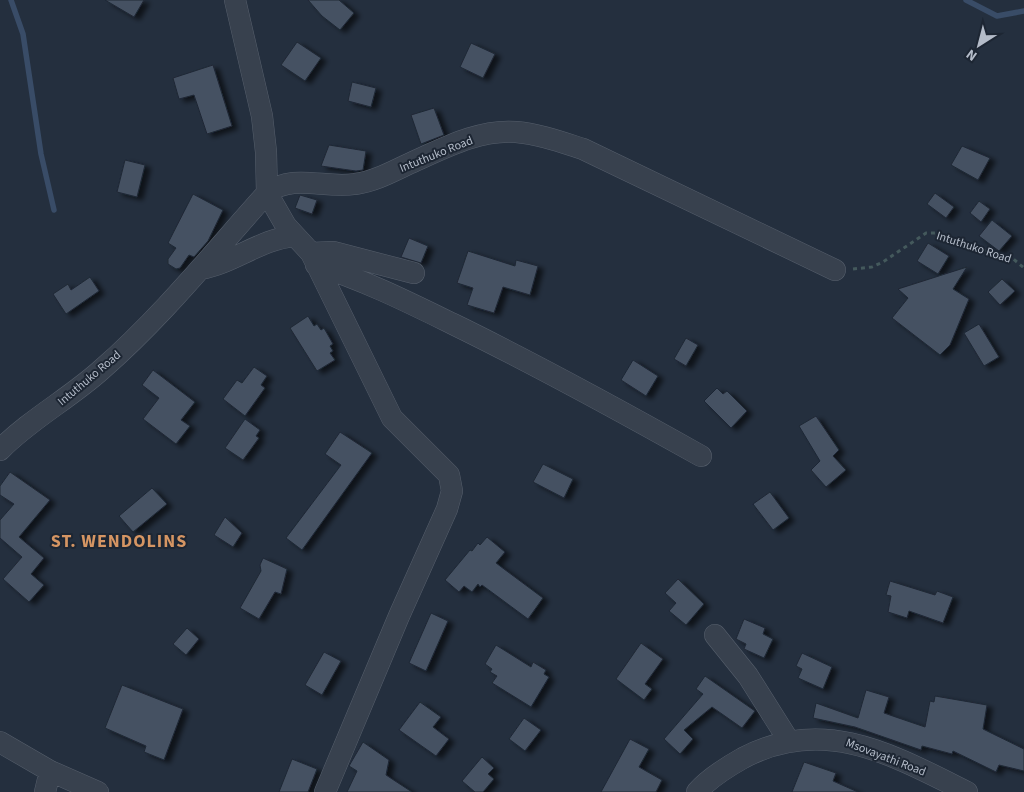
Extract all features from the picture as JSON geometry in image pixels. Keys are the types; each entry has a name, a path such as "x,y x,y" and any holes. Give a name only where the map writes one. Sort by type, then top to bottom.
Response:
{"street":[{"path":"235,0 262,116 266,152 267,192 278,215 313,259 392,418 443,467 452,480 452,491 447,509 399,616 325,792"},
{"name":"Intuthuko Road","path":"0,450 100,372 200,269 267,192 276,185 292,181 340,185 370,181 446,148 484,135 515,132 547,138 583,149 835,270"},
{"path":"200,269 216,266 275,239 295,236"},
{"path":"313,259 333,252 414,273"},
{"path":"313,259 398,297 530,361 701,456"},
{"path":"715,634 748,676 789,741"},
{"name":"Msovayathi Road","path":"697,792 728,766 760,749 789,741 832,739 853,742 931,774 967,792"},
{"path":"0,742 50,771 98,792"},
{"path":"45,792 50,771"}],"path":[{"name":"Intuthuko Road","path":"835,270 872,267 926,233 939,233 973,248 1011,257 1024,268"}],"building":[{"path":"105,0 144,0 134,17"},
{"path":"308,0 339,0 354,13 340,30 322,16"},
{"path":"297,42 321,58 305,81 281,65"},
{"path":"471,43 495,54 483,78 460,67"},
{"path":"213,65 232,126 207,134 194,95 179,99 173,78"},
{"path":"352,82 376,88 371,107 348,101"},
{"path":"434,108 444,135 421,144 411,115"},
{"path":"329,145 366,151 363,170 356,171 321,166"},
{"path":"962,146 990,158 978,180 951,165"},
{"path":"125,160 145,165 137,197 117,192"},
{"path":"935,193 954,207 946,218 927,204"},
{"path":"193,194 223,210 208,241 194,257 189,255 180,268 176,269 168,264 168,259 176,248 168,243"},
{"path":"300,195 317,200 312,214 295,208"},
{"path":"979,201 990,209 981,222 970,213"},
{"path":"992,220 1012,236 999,251 979,236"},
{"path":"409,238 428,246 421,263 401,257"},
{"path":"928,243 949,256 938,274 917,261"},
{"path":"468,251 515,266 516,260 538,266 530,295 503,287 494,313 467,305 473,288 457,283"},
{"path":"967,267 953,289 969,299 950,345 940,355 892,318 908,298 898,289"},
{"path":"90,277 99,291 66,314 53,294 68,284 71,290"},
{"path":"1002,279 1015,291 1000,305 988,292"},
{"path":"308,316 314,326 317,324 321,330 324,328 333,344 330,346 333,351 330,353 335,360 317,371 290,328"},
{"path":"979,324 999,357 984,366 964,333"},
{"path":"686,338 698,345 686,366 674,359"},
{"path":"633,360 658,376 646,396 621,380"},
{"path":"254,367 267,376 261,385 265,388 245,416 223,399 237,380 242,383"},
{"path":"153,370 195,402 181,420 190,426 176,444 143,419 159,398 142,385"},
{"path":"717,388 723,394 727,391 747,411 731,428 704,401"},
{"path":"816,416 839,450 833,456 846,470 826,487 811,470 820,461 799,426"},
{"path":"245,419 260,430 256,436 259,438 243,460 225,448"},
{"path":"340,432 372,453 302,550 286,538 341,465 325,454"},
{"path":"543,464 573,479 564,498 533,482"},
{"path":"10,472 50,500 19,537 44,558 31,574 44,585 29,602 3,579 22,557 0,538 0,520 14,504 0,495 0,486"},
{"path":"152,488 167,504 133,532 119,516"},
{"path":"770,492 789,518 773,530 753,504"},
{"path":"225,517 242,533 233,547 214,535"},
{"path":"487,537 505,552 496,563 543,598 528,619 482,585 480,587 478,584 472,592 464,586 459,592 445,580 470,550 472,551 478,543 480,545"},
{"path":"263,558 287,569 281,594 275,592 259,619 240,608 261,571 260,565"},
{"path":"678,579 704,604 686,625 669,611 676,603 665,593"},
{"path":"890,581 935,595 937,591 953,597 943,623 909,611 907,618 888,612 891,596 886,595"},
{"path":"431,613 448,621 426,671 409,663"},
{"path":"744,619 765,628 763,634 773,639 764,658 744,649 746,644 736,639"},
{"path":"187,628 199,639 186,655 173,644"},
{"path":"641,643 663,659 645,684 652,689 644,700 616,679"},
{"path":"496,645 531,667 533,662 546,670 544,674 549,677 531,707 492,683 497,676 490,672 492,669 485,664"},
{"path":"324,652 341,661 322,695 305,685"},
{"path":"802,653 832,667 823,689 798,678 802,669 796,666"},
{"path":"705,676 755,711 742,728 712,707 684,730 693,739 680,754 664,739 703,694 696,689"},
{"path":"122,685 183,709 164,760 144,752 146,746 105,728"},
{"path":"866,690 889,697 884,713 925,727 930,701 934,702 935,696 987,705 983,729 1024,749 1024,771 999,765 996,772 953,751 952,754 922,746 921,750 855,727 813,718 816,703 858,718"},
{"path":"420,702 441,717 433,727 449,739 436,756 399,730"},
{"path":"524,718 541,730 525,751 509,739"},
{"path":"630,739 649,749 639,767 662,780 656,792 601,792"},
{"path":"363,742 389,760 386,775 412,792 347,792 357,771 349,766"},
{"path":"482,757 494,768 488,774 494,779 483,792 475,792 462,781"},
{"path":"292,759 317,769 308,792 279,792"},
{"path":"804,762 836,773 833,781 858,792 792,792"}],"waterway":[{"path":"11,0 23,34 41,154 54,210"},
{"path":"966,0 997,16 1024,11"}],"district":[{"name":"ST. WENDOLINS","path":"119,541"}]}
